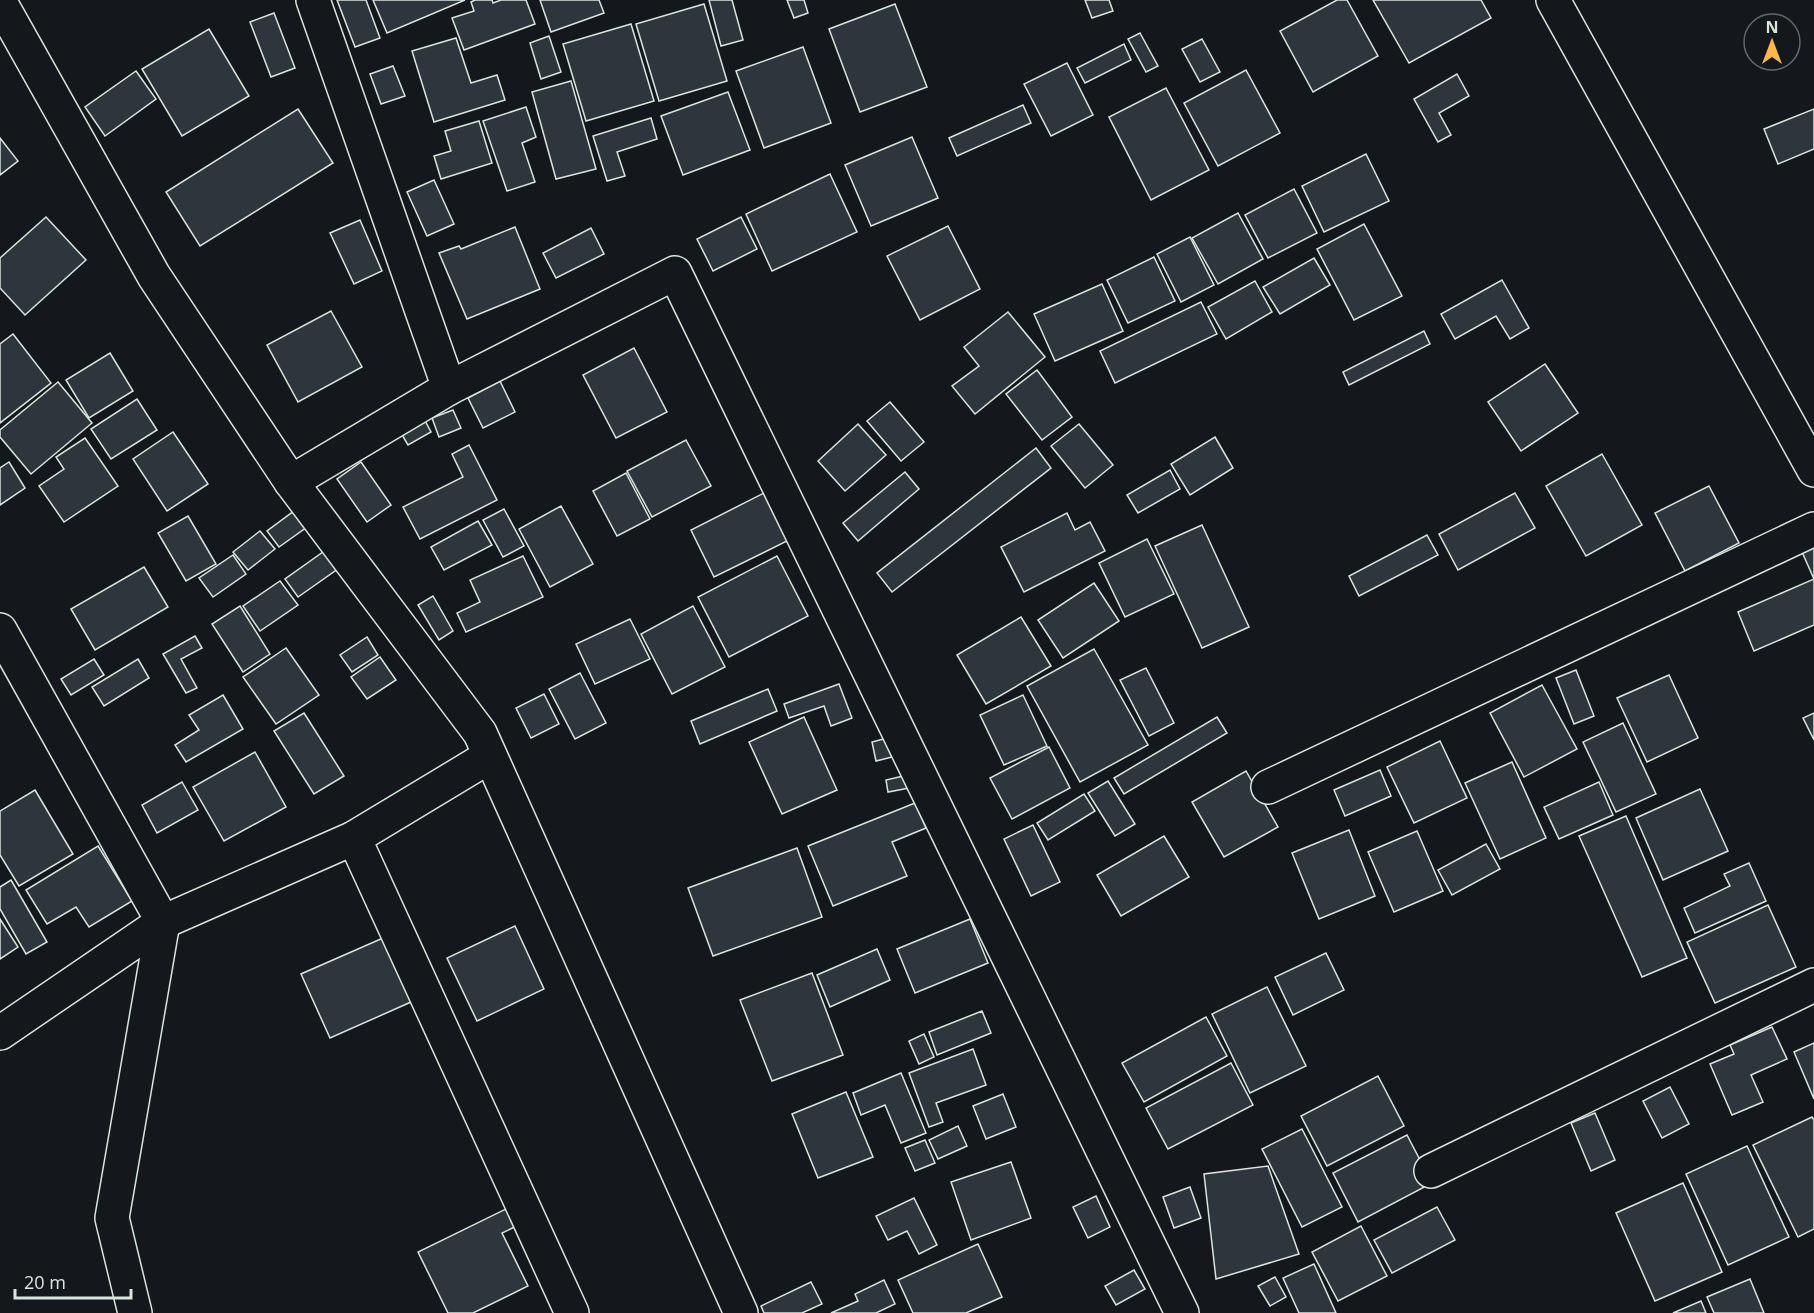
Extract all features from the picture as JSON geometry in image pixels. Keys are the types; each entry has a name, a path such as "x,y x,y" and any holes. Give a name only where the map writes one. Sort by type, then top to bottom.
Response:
{"street":[{"path":"313,0 449,388"},
{"path":"1553,0 1814,470"},
{"path":"0,3 154,276 291,482 480,733 741,1313"},
{"path":"291,482 449,388 675,273 1182,1313"},
{"path":"1268,787 1814,529"},
{"path":"0,630 163,922 112,1218 135,1313"},
{"path":"0,1033 163,922 354,838 490,756"},
{"path":"354,838 572,1313"},
{"path":"1431,1171 1814,985"}],"building":[{"path":"337,0 366,0 380,38 355,47"},
{"path":"373,0 465,0 387,33"},
{"path":"492,0 493,3 501,0 526,0 535,24 464,50 452,18 474,11 471,2"},
{"path":"540,0 599,0 604,13 551,32"},
{"path":"709,0 732,0 743,40 721,46"},
{"path":"787,0 804,0 808,13 794,18"},
{"path":"1085,0 1109,0 1113,11 1092,18"},
{"path":"1337,0 1347,0 1378,56 1313,92 1280,31"},
{"path":"1373,0 1481,0 1491,18 1409,63"},
{"path":"704,4 727,81 659,101 636,24"},
{"path":"895,4 927,87 860,112 829,29"},
{"path":"274,13 295,68 271,77 250,22"},
{"path":"631,24 654,101 586,121 563,44"},
{"path":"209,29 249,96 182,136 142,69"},
{"path":"1140,33 1158,66 1146,72 1128,39"},
{"path":"549,36 561,72 541,79 530,43"},
{"path":"456,38 471,83 497,75 505,100 434,122 412,51"},
{"path":"1202,39 1220,72 1200,82 1182,49"},
{"path":"1124,44 1131,60 1085,83 1077,68"},
{"path":"803,47 831,123 764,148 736,71"},
{"path":"1067,63 1093,115 1051,136 1024,84"},
{"path":"393,66 405,96 381,104 370,74"},
{"path":"1246,70 1280,133 1218,166 1184,103"},
{"path":"136,71 156,99 105,136 85,107"},
{"path":"1457,74 1469,96 1439,113 1451,135 1438,142 1414,99"},
{"path":"571,81 596,169 556,179 532,92"},
{"path":"1166,88 1209,170 1151,200 1109,117"},
{"path":"728,92 750,150 683,175 661,116"},
{"path":"1023,105 1031,123 957,156 949,138"},
{"path":"526,107 536,137 522,143 535,182 507,191 483,121"},
{"path":"298,109 333,163 200,246 166,192"},
{"path":"1814,109 1814,149 1778,164 1764,129"},
{"path":"651,118 657,139 617,152 625,176 607,181 593,136"},
{"path":"479,121 492,163 441,179 434,156 451,151 445,131"},
{"path":"912,137 938,198 871,226 845,165"},
{"path":"0,138 18,161 0,175"},
{"path":"1366,154 1389,201 1324,232 1302,186"},
{"path":"830,174 857,232 772,271 746,214"},
{"path":"434,180 454,224 427,236 407,192"},
{"path":"1294,189 1317,233 1268,258 1245,215"},
{"path":"1238,213 1263,259 1218,284 1192,238"},
{"path":"46,217 86,260 25,315 0,288 0,258"},
{"path":"741,217 757,249 713,271 697,239"},
{"path":"360,220 382,271 354,284 330,233"},
{"path":"1364,224 1402,296 1354,320 1317,249"},
{"path":"948,226 980,289 920,320 887,256"},
{"path":"515,227 540,289 467,319 439,253 459,246 461,249"},
{"path":"591,228 604,254 556,278 543,253"},
{"path":"1190,237 1214,285 1181,302 1157,254"},
{"path":"1154,257 1175,301 1128,323 1107,280"},
{"path":"1314,258 1330,285 1280,314 1263,287"},
{"path":"1502,280 1529,328 1510,339 1496,316 1455,339 1441,314"},
{"path":"1255,281 1272,312 1226,339 1208,307"},
{"path":"1102,284 1123,331 1055,361 1034,314"},
{"path":"1201,302 1217,334 1115,383 1100,351"},
{"path":"331,311 362,367 298,402 267,345"},
{"path":"1008,312 1045,357 975,414 952,386 979,366 964,347"},
{"path":"1424,331 1430,344 1349,385 1343,372"},
{"path":"13,334 51,383 0,423 0,344"},
{"path":"634,348 667,412 616,438 583,375"},
{"path":"110,353 133,391 89,418 66,380"},
{"path":"1545,364 1578,413 1521,451 1488,402"},
{"path":"1037,370 1072,417 1042,440 1006,394"},
{"path":"500,381 515,412 483,428 468,398"},
{"path":"58,382 92,423 31,474 0,437 0,430"},
{"path":"137,399 157,430 111,459 91,429"},
{"path":"890,402 924,442 901,461 867,421"},
{"path":"453,410 461,428 439,437 432,418"},
{"path":"422,415 431,432 408,445 398,428"},
{"path":"858,424 886,455 845,491 818,461"},
{"path":"1079,424 1113,465 1085,488 1051,446"},
{"path":"173,432 208,484 167,511 133,459"},
{"path":"1215,437 1233,468 1190,495 1171,464"},
{"path":"85,438 118,486 64,522 39,486 64,469 56,457"},
{"path":"686,440 711,486 652,517 627,471"},
{"path":"469,445 497,500 420,539 403,507 463,477 452,454"},
{"path":"1036,448 1051,468 892,592 877,573"},
{"path":"1602,454 1642,525 1586,556 1546,486"},
{"path":"9,462 25,488 0,505 0,468"},
{"path":"361,462 391,505 367,522 337,479"},
{"path":"1170,470 1180,489 1138,513 1127,495"},
{"path":"905,472 919,489 858,541 843,523"},
{"path":"626,473 650,519 617,536 593,491"},
{"path":"1709,486 1739,543 1685,571 1655,513"},
{"path":"768,491 791,539 714,577 691,530"},
{"path":"1515,493 1535,528 1458,570 1439,534"},
{"path":"302,505 314,522 279,547 267,531"},
{"path":"561,506 593,564 550,587 519,529"},
{"path":"504,509 524,546 503,557 483,520"},
{"path":"1067,513 1075,530 1090,522 1105,551 1024,592 1001,547"},
{"path":"188,516 216,564 186,581 158,533"},
{"path":"478,521 492,545 444,570 431,547"},
{"path":"1202,525 1249,627 1202,648 1155,546"},
{"path":"260,531 275,549 248,570 233,552"},
{"path":"1427,535 1438,555 1359,596 1349,576"},
{"path":"1147,539 1174,594 1125,617 1099,563"},
{"path":"330,547 342,566 298,597 285,579"},
{"path":"1814,548 1814,579 1802,552"},
{"path":"233,555 246,574 213,597 199,578"},
{"path":"523,556 543,597 466,632 457,613 480,602 470,580"},
{"path":"777,556 808,616 729,657 698,597"},
{"path":"144,567 168,607 95,650 71,609"},
{"path":"1814,579 1814,625 1754,651 1738,612"},
{"path":"280,581 298,605 260,631 243,606"},
{"path":"1094,583 1119,621 1063,658 1038,620"},
{"path":"433,596 453,631 439,640 418,605"},
{"path":"240,606 270,654 243,672 212,624"},
{"path":"693,606 725,667 672,694 641,634"},
{"path":"1021,617 1051,666 986,704 957,655"},
{"path":"630,619 650,659 595,684 576,644"},
{"path":"195,636 202,648 181,659 197,688 186,693 163,654"},
{"path":"367,637 378,655 352,672 340,655"},
{"path":"286,648 319,695 276,724 243,677"},
{"path":"1094,649 1148,745 1080,782 1027,686"},
{"path":"380,657 396,680 367,699 351,677"},
{"path":"94,659 104,675 71,695 61,679"},
{"path":"138,659 149,678 104,706 92,687"},
{"path":"1146,668 1174,723 1149,736 1120,680"},
{"path":"1576,670 1594,716 1574,724 1556,678"},
{"path":"580,673 606,723 575,739 549,689"},
{"path":"1669,675 1698,738 1647,762 1617,698"},
{"path":"839,684 852,718 831,726 824,706 789,718 784,704"},
{"path":"1542,685 1577,749 1524,777 1490,713"},
{"path":"768,689 777,711 700,744 691,721"},
{"path":"544,694 559,724 531,738 516,708"},
{"path":"223,695 243,729 186,762 175,745 199,730 189,715"},
{"path":"1023,695 1047,746 1004,765 980,715"},
{"path":"304,713 344,776 314,794 274,731"},
{"path":"1814,713 1814,740 1803,718"},
{"path":"804,717 837,790 782,814 749,742"},
{"path":"1217,717 1227,733 1124,794 1114,778"},
{"path":"1623,723 1656,794 1616,812 1583,742"},
{"path":"895,736 900,755 876,761 872,742"},
{"path":"1440,741 1467,798 1414,823 1387,767"},
{"path":"1049,747 1070,788 1012,819 990,778"},
{"path":"255,752 286,807 224,841 193,787"},
{"path":"1512,762 1546,838 1500,859 1465,783"},
{"path":"1380,770 1391,796 1345,816 1334,790"},
{"path":"1246,771 1278,827 1224,857 1192,802"},
{"path":"912,774 915,787 888,792 886,780"},
{"path":"1108,781 1135,824 1115,836 1088,793"},
{"path":"182,782 198,810 157,833 142,805"},
{"path":"1599,782 1613,815 1559,839 1544,807"},
{"path":"1700,789 1728,851 1663,880 1636,818"},
{"path":"35,790 73,854 19,886 0,855 0,811"},
{"path":"1084,794 1095,811 1048,840 1037,823"},
{"path":"915,803 926,828 892,842 907,876 833,906 808,846"},
{"path":"1626,816 1687,958 1642,977 1579,836"},
{"path":"1033,825 1060,882 1031,896 1004,839"},
{"path":"1349,830 1375,896 1319,919 1292,853"},
{"path":"1417,831 1443,891 1394,912 1368,852"},
{"path":"1164,836 1189,877 1121,916 1097,875"},
{"path":"1486,844 1500,869 1452,895 1438,870"},
{"path":"98,846 132,901 89,927 76,907 47,924 26,890"},
{"path":"797,848 822,917 713,956 688,888"},
{"path":"1749,863 1766,901 1695,933 1684,908 1730,886 1724,874"},
{"path":"11,880 47,942 26,954 0,909 0,887"},
{"path":"1768,905 1796,967 1715,1003 1687,942"},
{"path":"0,919 18,947 0,959"},
{"path":"970,919 988,963 915,993 897,949"},
{"path":"515,926 544,989 477,1021 447,958"},
{"path":"383,938 411,1002 330,1038 301,974"},
{"path":"877,949 890,980 830,1007 817,975"},
{"path":"1326,953 1344,990 1293,1015 1275,977"},
{"path":"812,973 843,1055 772,1081 740,1000"},
{"path":"1267,987 1306,1066 1250,1093 1212,1014"},
{"path":"982,1011 991,1033 937,1055 929,1032"},
{"path":"1206,1017 1227,1056 1144,1102 1122,1063"},
{"path":"1772,1027 1787,1059 1751,1075 1763,1102 1732,1115 1710,1064 1734,1054 1730,1045"},
{"path":"924,1034 934,1057 919,1064 909,1041"},
{"path":"1814,1043 1814,1099 1794,1052"},
{"path":"973,1049 986,1085 936,1103 943,1122 929,1127 909,1073"},
{"path":"1231,1063 1253,1105 1168,1149 1146,1108"},
{"path":"901,1073 926,1133 901,1143 885,1105 861,1115 853,1093"},
{"path":"1378,1076 1404,1126 1327,1166 1301,1116"},
{"path":"1670,1087 1689,1124 1662,1138 1643,1101"},
{"path":"846,1092 873,1157 818,1178 792,1114"},
{"path":"1003,1094 1016,1127 986,1139 973,1106"},
{"path":"1595,1113 1615,1160 1591,1171 1571,1123"},
{"path":"1812,1117 1814,1120 1814,1229 1798,1237 1753,1145"},
{"path":"958,1126 967,1146 938,1159 929,1140"},
{"path":"1302,1129 1342,1207 1302,1227 1262,1149"},
{"path":"1407,1135 1432,1183 1358,1222 1333,1173"},
{"path":"925,1140 935,1163 915,1171 905,1148"},
{"path":"1747,1146 1789,1237 1728,1265 1686,1174"},
{"path":"1011,1162 1031,1218 971,1240 951,1182"},
{"path":"1268,1166 1299,1254 1216,1279 1204,1174"},
{"path":"1683,1183 1722,1272 1655,1301 1616,1213"},
{"path":"1190,1187 1201,1218 1174,1228 1163,1197"},
{"path":"1096,1196 1110,1227 1088,1238 1073,1207"},
{"path":"914,1198 937,1245 919,1254 907,1231 888,1240 876,1216"},
{"path":"510,1207 519,1225 502,1233 528,1286 473,1313 448,1313 418,1252"},
{"path":"1437,1207 1455,1240 1392,1273 1374,1240"},
{"path":"1361,1226 1387,1276 1338,1301 1312,1252"},
{"path":"978,1244 1002,1297 966,1313 913,1313 898,1280"},
{"path":"1314,1264 1336,1313 1299,1313 1283,1278"},
{"path":"1134,1270 1145,1289 1116,1305 1105,1286"},
{"path":"1275,1277 1286,1297 1270,1306 1258,1286"},
{"path":"1750,1279 1764,1313 1714,1313 1707,1297"},
{"path":"884,1280 895,1304 876,1313 831,1313 858,1301 855,1294"},
{"path":"811,1282 822,1304 802,1313 764,1313 761,1306"},
{"path":"1701,1301 1706,1313 1673,1313"}]}
